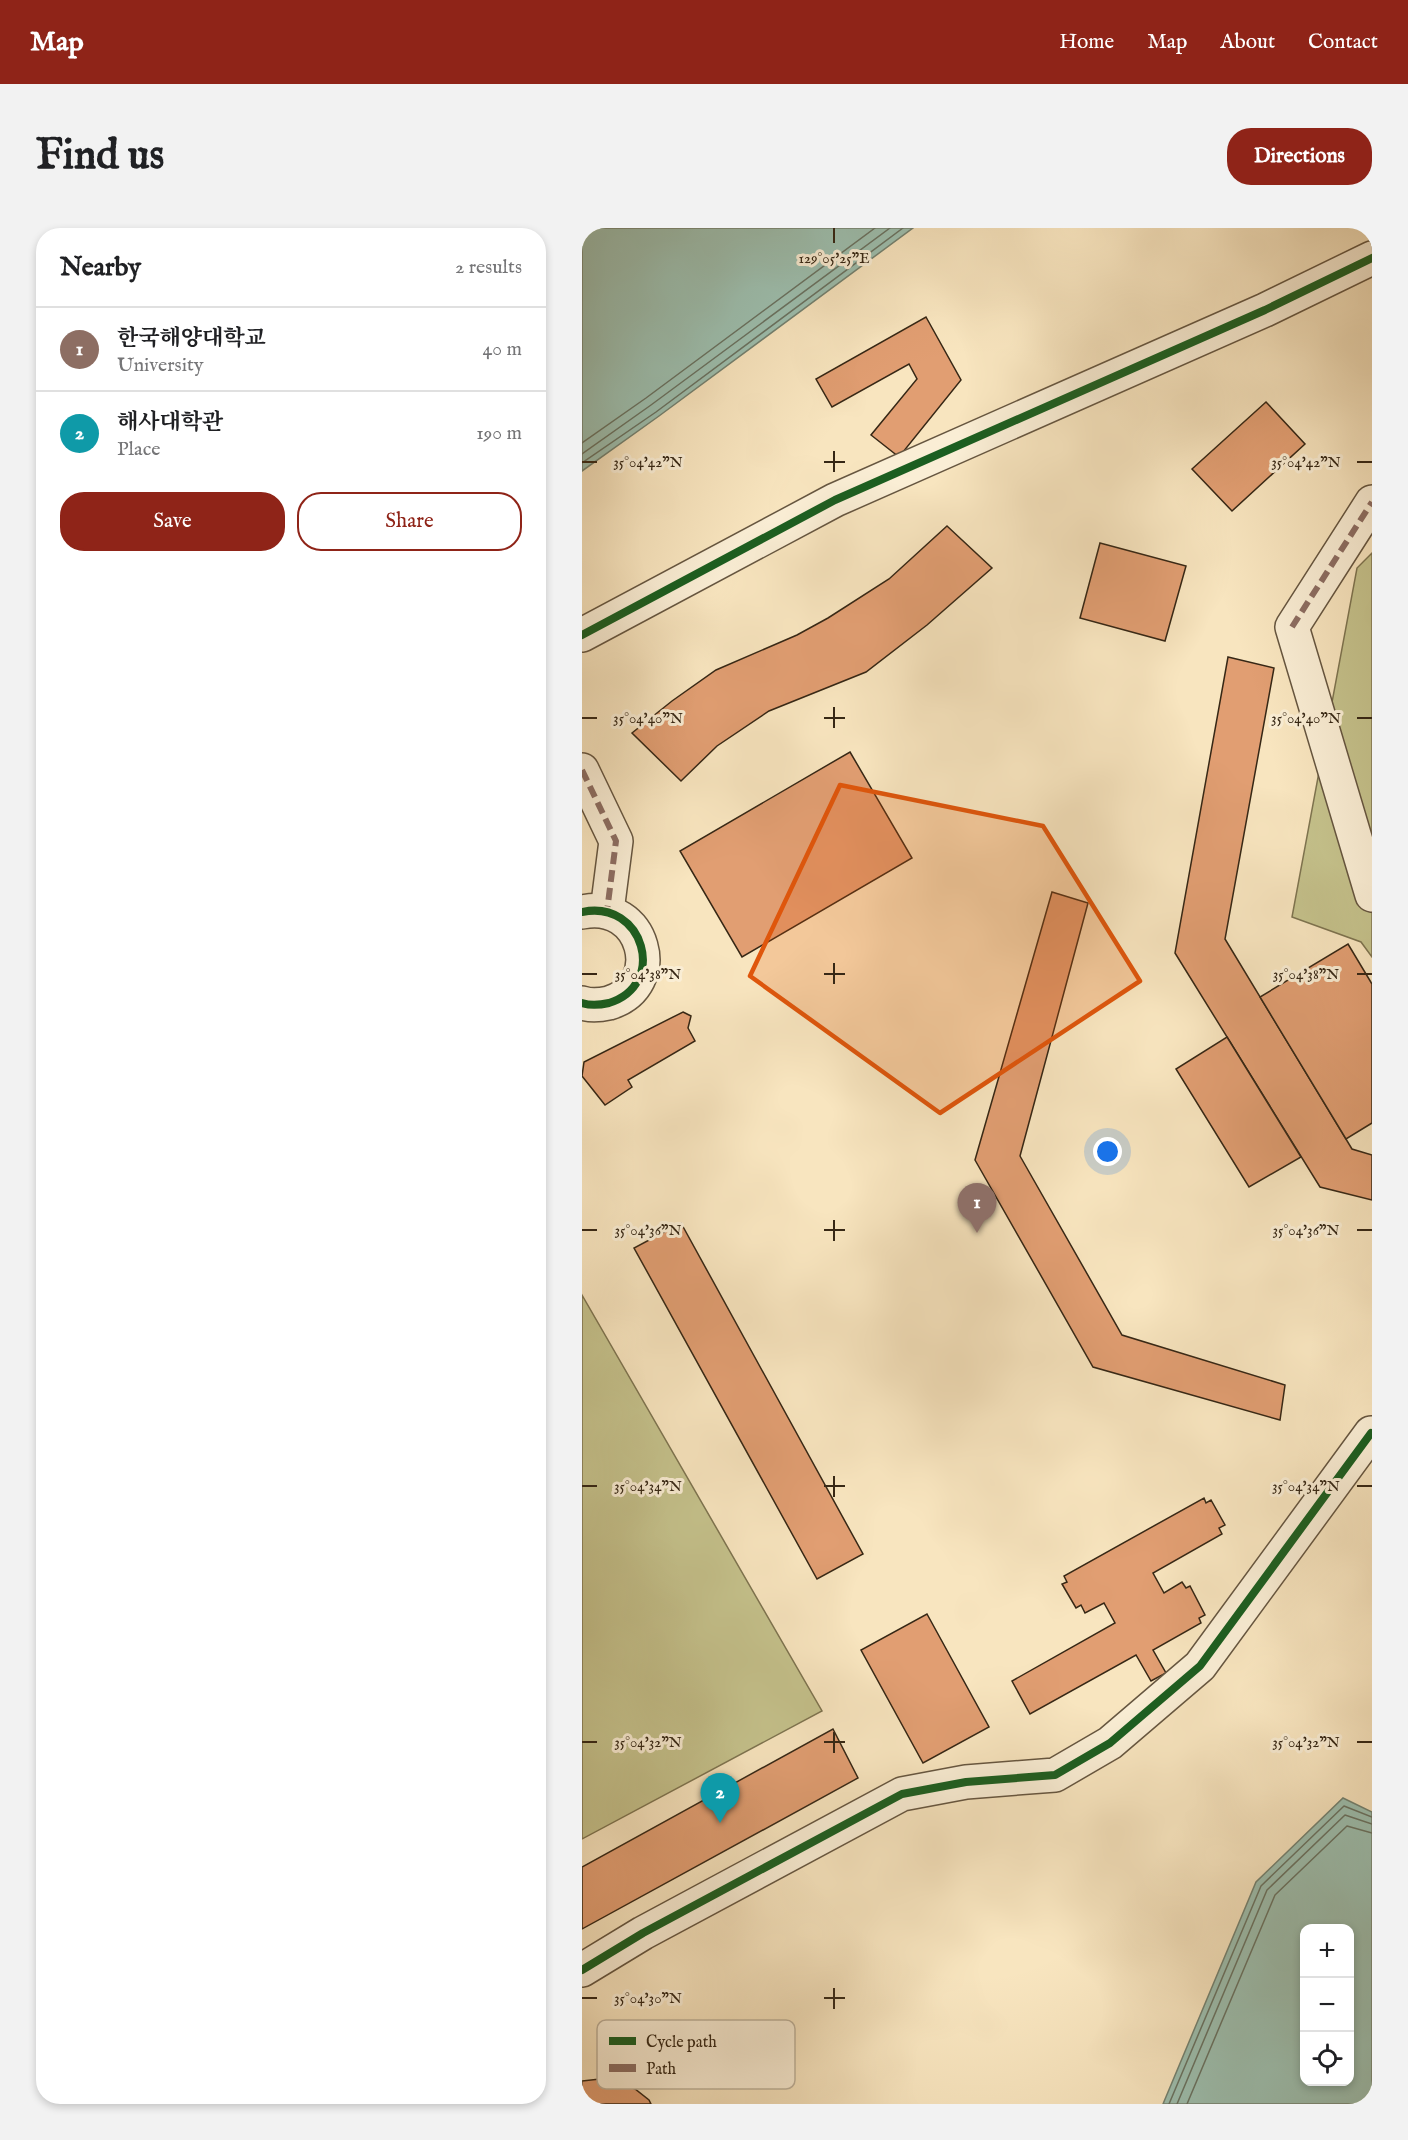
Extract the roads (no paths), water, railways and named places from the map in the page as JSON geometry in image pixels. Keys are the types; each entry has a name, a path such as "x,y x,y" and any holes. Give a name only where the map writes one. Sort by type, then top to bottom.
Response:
{"street":[{"path":"582,635 834,500 1019,420 1372,258"},
{"path":"1372,502 1292,627 1372,895"},
{"path":"582,770 616,841 595,912 624,919 636,931 642,946 643,962 639,978 630,991 617,1000 601,1005 582,1003"},
{"path":"582,1970 643,1933 902,1794 966,1782 1055,1775 1110,1743 1200,1666 1371,1433"}],"water":[{"path":"582,228 913,228 582,471"},
{"path":"1343,1798 1372,1812 1372,2104 1163,2104 1256,1882"}],"place":[{"name":"한국해양대학교","path":"977,1233"},
{"name":"해사대학관","path":"720,1823"}]}
